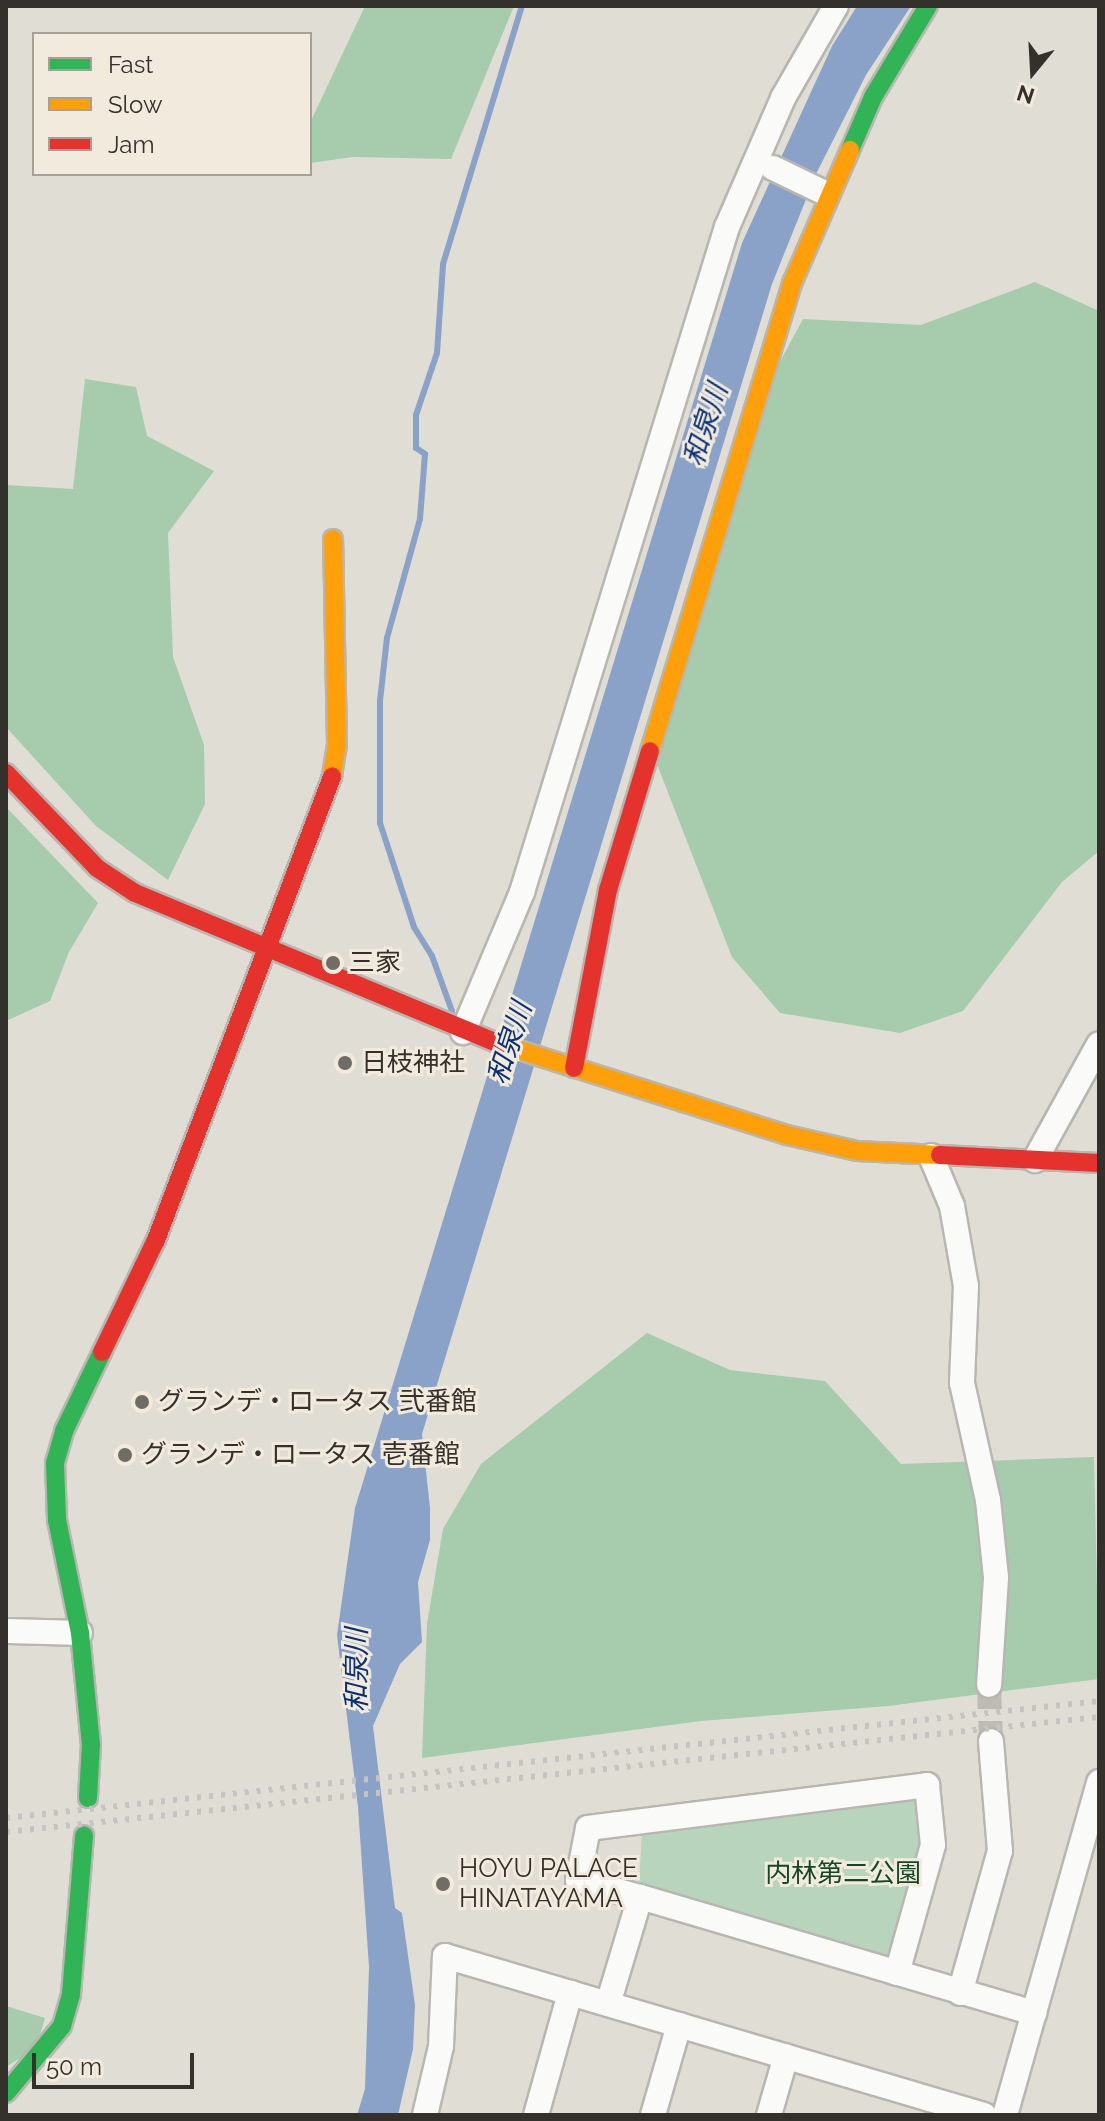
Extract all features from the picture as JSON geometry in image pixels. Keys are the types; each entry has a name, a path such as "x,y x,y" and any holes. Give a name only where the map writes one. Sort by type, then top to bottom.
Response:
{"street":[{"path":"463,1032 522,892 717,256 783,98 836,6"},
{"path":"574,1068 608,890 819,190 928,6"},
{"path":"773,168 819,190"},
{"path":"88,1798 92,1756 80,1633 57,1520 55,1463 64,1431 156,1240 270,950 332,775 337,744 333,539"},
{"path":"6,773 88,859 135,893 463,1032 787,1135 857,1151 1099,1163"},
{"path":"1035,1160 1099,1044"},
{"path":"931,1156 952,1206 966,1286 962,1383 988,1500 996,1578 989,1685"},
{"path":"6,1631 80,1633"},
{"path":"960,1993 1000,1851 991,1741"},
{"path":"1005,2115 1099,1782"},
{"path":"897,1973 933,1845 927,1785 589,1819 578,1880 1034,2013"},
{"path":"6,2093 62,2026 71,1994 84,1836"},
{"path":"608,2004 640,1897"},
{"path":"425,2115 441,2046 445,1956 984,2115"},
{"path":"536,2115 570,1993"},
{"path":"653,2115 679,2025"},
{"path":"769,2115 786,2056"}],"green space":[{"path":"365,6 514,6 451,159 353,157 312,163 312,119"},
{"path":"1035,282 1099,311 1099,851 1062,882 963,1011 900,1033 780,1013 732,957 655,759 741,434 803,319 921,325"},
{"path":"85,379 136,387 147,436 214,471 168,533 173,657 204,745 205,804 168,880 96,826 6,727 6,485 73,489"},
{"path":"6,807 98,903 69,952 50,1001 6,1021"},
{"path":"647,1333 730,1370 825,1381 901,1464 1094,1457 1099,1679 888,1706 701,1721 422,1758 427,1624 443,1529 481,1464"},
{"name":"内林第二公園","path":"916,1796 921,1840 886,1959 639,1886 642,1831"},
{"path":"6,2006 45,2018 36,2048 6,2067"}],"water":[{"name":"和泉川","path":"857,6 911,6 866,75 817,172 772,284 422,1434 430,1508 430,1540 418,1582 422,1642 400,1664 373,1726 395,1908 402,1913 415,2005 413,2049 398,2115 357,2115 365,2089 369,1967 358,1807 337,1635 355,1508 742,243 832,46"}],"waterway":[{"path":"452,1011 432,956 414,927 380,823 380,701 387,638 420,519 425,454 416,448 416,415 437,353 443,264 522,6"}],"tunnel":[{"path":"989,1685 991,1741"}],"railway":[{"path":"6,1818 1099,1701"},
{"path":"6,1832 1099,1717"}],"traffic: fast":[{"path":"850,150 873,97 928,6"},
{"path":"88,1798 91,1745 80,1633 57,1520 55,1463 64,1431 102,1352"},
{"path":"6,2093 62,2026 71,1994 84,1836"}],"traffic: slow":[{"path":"650,751 793,281 850,150"},
{"path":"332,776 337,744 333,539"},
{"path":"500,1044 787,1135 857,1151 940,1155"}],"traffic: jam":[{"path":"574,1068 608,890 650,751"},
{"path":"6,773 97,868 135,893 500,1044"},
{"path":"102,1352 156,1240 332,776"},
{"path":"940,1155 1099,1163"}],"place":[{"name":"三家","path":"333,963"},
{"name":"日枝神社","path":"345,1063"},
{"name":"グランデ・ロータス 弐番館","path":"142,1402"},
{"name":"グランデ・ロータス 壱番館","path":"125,1455"},
{"name":"HOYU PALACE HINATAYAMA","path":"443,1884"}]}
